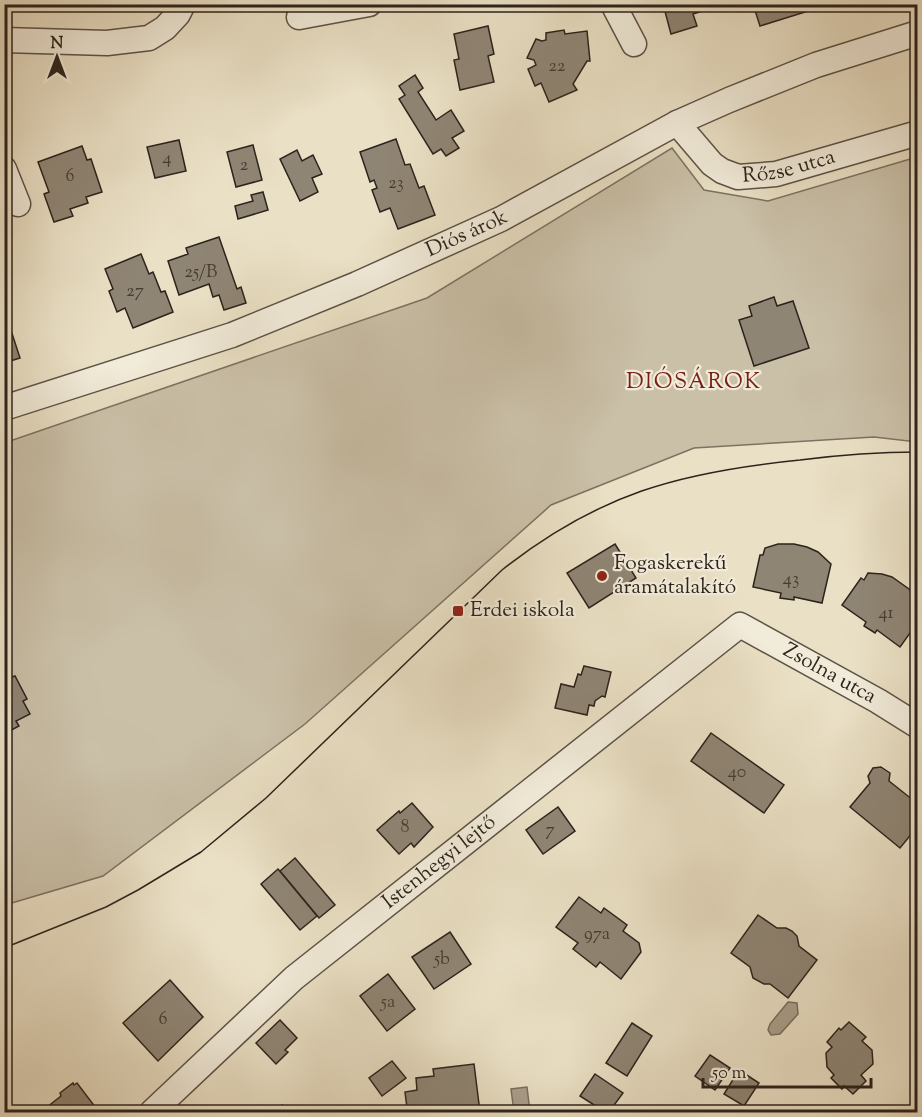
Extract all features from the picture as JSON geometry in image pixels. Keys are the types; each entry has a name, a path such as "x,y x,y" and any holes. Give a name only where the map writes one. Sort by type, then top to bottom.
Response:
{"street":[{"path":"4,40 106,43 149,38 165,28 178,14 183,4"},
{"path":"299,17 369,4"},
{"path":"613,4 634,44"},
{"name":"Diós árok","path":"4,408 232,335 357,284 501,219 677,123 816,65 918,33"},
{"name":"Rőzse utca","path":"677,123 712,164 738,177 776,174 918,133"},
{"path":"4,169 18,204"},
{"name":"Zsolna utca","path":"740,625 878,701 918,726"},
{"name":"Istenhegyi lejtő","path":"152,1113 294,978 740,625"}],"shaded area":[{"path":"672,148 704,190 768,201 917,157 917,442 874,437 694,448 551,505 305,724 103,876 5,905 4,443 427,298"},
{"path":"788,1002 797,1003 798,1014 780,1034 771,1035 768,1030 770,1024"},
{"path":"527,1087 530,1112 514,1112 511,1089"}],"building":[{"path":"663,4 718,4 719,6 693,14 697,26 671,34"},
{"path":"753,4 817,4 818,8 760,26"},
{"path":"488,26 494,54 488,56 494,82 460,90 454,60 459,59 454,34"},
{"path":"564,30 565,34 587,31 590,61 587,61 573,84 577,90 549,102 541,83 535,86 528,69 536,65 534,60 527,58 536,39 546,40 546,33"},
{"path":"415,75 423,88 418,92 436,120 451,110 464,131 452,138 459,148 446,156 441,149 433,154 399,99 405,95 399,86"},
{"path":"396,139 405,165 410,164 419,188 424,186 435,215 398,229 390,208 380,212 372,190 377,188 374,180 370,182 360,152"},
{"path":"179,140 186,171 155,178 147,147"},
{"path":"253,145 262,180 236,187 227,152"},
{"path":"82,146 87,160 91,159 102,192 86,197 88,203 70,209 73,216 54,222 44,194 49,192 38,162"},
{"path":"297,150 302,161 313,155 322,174 312,178 318,192 300,201 280,159"},
{"path":"263,192 268,210 238,219 235,206 253,201 251,195"},
{"path":"219,237 237,289 241,287 246,303 224,310 219,295 213,297 209,284 179,295 168,261 188,254 186,248"},
{"path":"141,254 149,274 153,272 161,292 165,291 173,312 133,328 125,308 117,312 109,291 113,289 105,269"},
{"path":"774,297 777,306 793,301 809,348 754,366 739,320 752,316 749,306"},
{"path":"4,313 20,358 4,363"},
{"name":"Fogaskerekű áramátalakító","path":"615,544 636,578 589,608 567,573"},
{"path":"778,544 807,547 818,552 831,564 822,603 794,597 794,600 780,598 781,593 753,587 760,555 763,555 765,548"},
{"path":"868,573 892,577 909,589 918,600 918,622 900,647 877,630 875,633 864,626 866,622 842,605 861,578 864,580"},
{"path":"584,666 611,672 605,697 602,696 595,701 594,706 589,705 587,715 555,708 561,684 574,687 578,674 581,675"},
{"path":"7,668 12,677 15,676 27,699 23,701 30,714 16,721 19,726 4,734 4,670"},
{"path":"711,733 784,785 764,813 691,761"},
{"path":"881,767 890,773 889,781 918,804 918,826 900,848 850,807 870,783 868,776 873,768"},
{"path":"412,803 433,827 414,847 411,843 399,854 377,830"},
{"path":"558,807 575,831 543,854 526,830"},
{"path":"295,858 335,905 319,918 280,871"},
{"path":"278,869 317,916 300,930 261,884"},
{"path":"579,897 601,913 604,908 627,925 623,931 639,943 641,952 621,979 600,962 596,967 573,949 578,943 556,927"},
{"path":"758,915 777,928 792,931 797,936 799,946 817,960 788,998 770,984 764,984 753,978 750,967 731,953"},
{"path":"450,932 471,964 434,989 412,957"},
{"path":"388,974 415,1009 387,1031 360,996"},
{"path":"170,980 203,1017 158,1061 123,1023"},
{"path":"280,1020 297,1038 276,1064 256,1043"},
{"path":"849,1022 866,1037 862,1041 872,1050 873,1064 861,1075 866,1081 853,1094 844,1086 842,1089 831,1078 834,1075 827,1067 826,1053 832,1047 827,1042 839,1028 841,1030"},
{"path":"632,1023 652,1036 627,1076 606,1063"},
{"path":"710,1055 730,1068 715,1090 695,1076"},
{"path":"392,1061 406,1078 382,1096 369,1078"},
{"path":"474,1064 480,1112 421,1112 420,1106 407,1108 405,1092 417,1090 416,1078 434,1076 433,1069"},
{"path":"739,1070 759,1083 744,1106 724,1094"},
{"path":"595,1074 623,1093 609,1112 605,1112 580,1096"},
{"path":"73,1083 74,1085 77,1083 99,1112 42,1111 61,1096 60,1093"},
{"path":"282,1105 287,1112 272,1112"},
{"path":"298,1106 303,1112 290,1112"}],"tram line":[{"path":"4,948 106,907 201,852 266,798 502,570 572,522 642,491 716,472 829,457 918,452"}],"place":[{"name":"Fogaskerekű áramátalakító","path":"602,576"},
{"name":"Erdei iskola","path":"458,611"}],"district":[{"name":"DIÓSÁROK","path":"694,383"}]}
